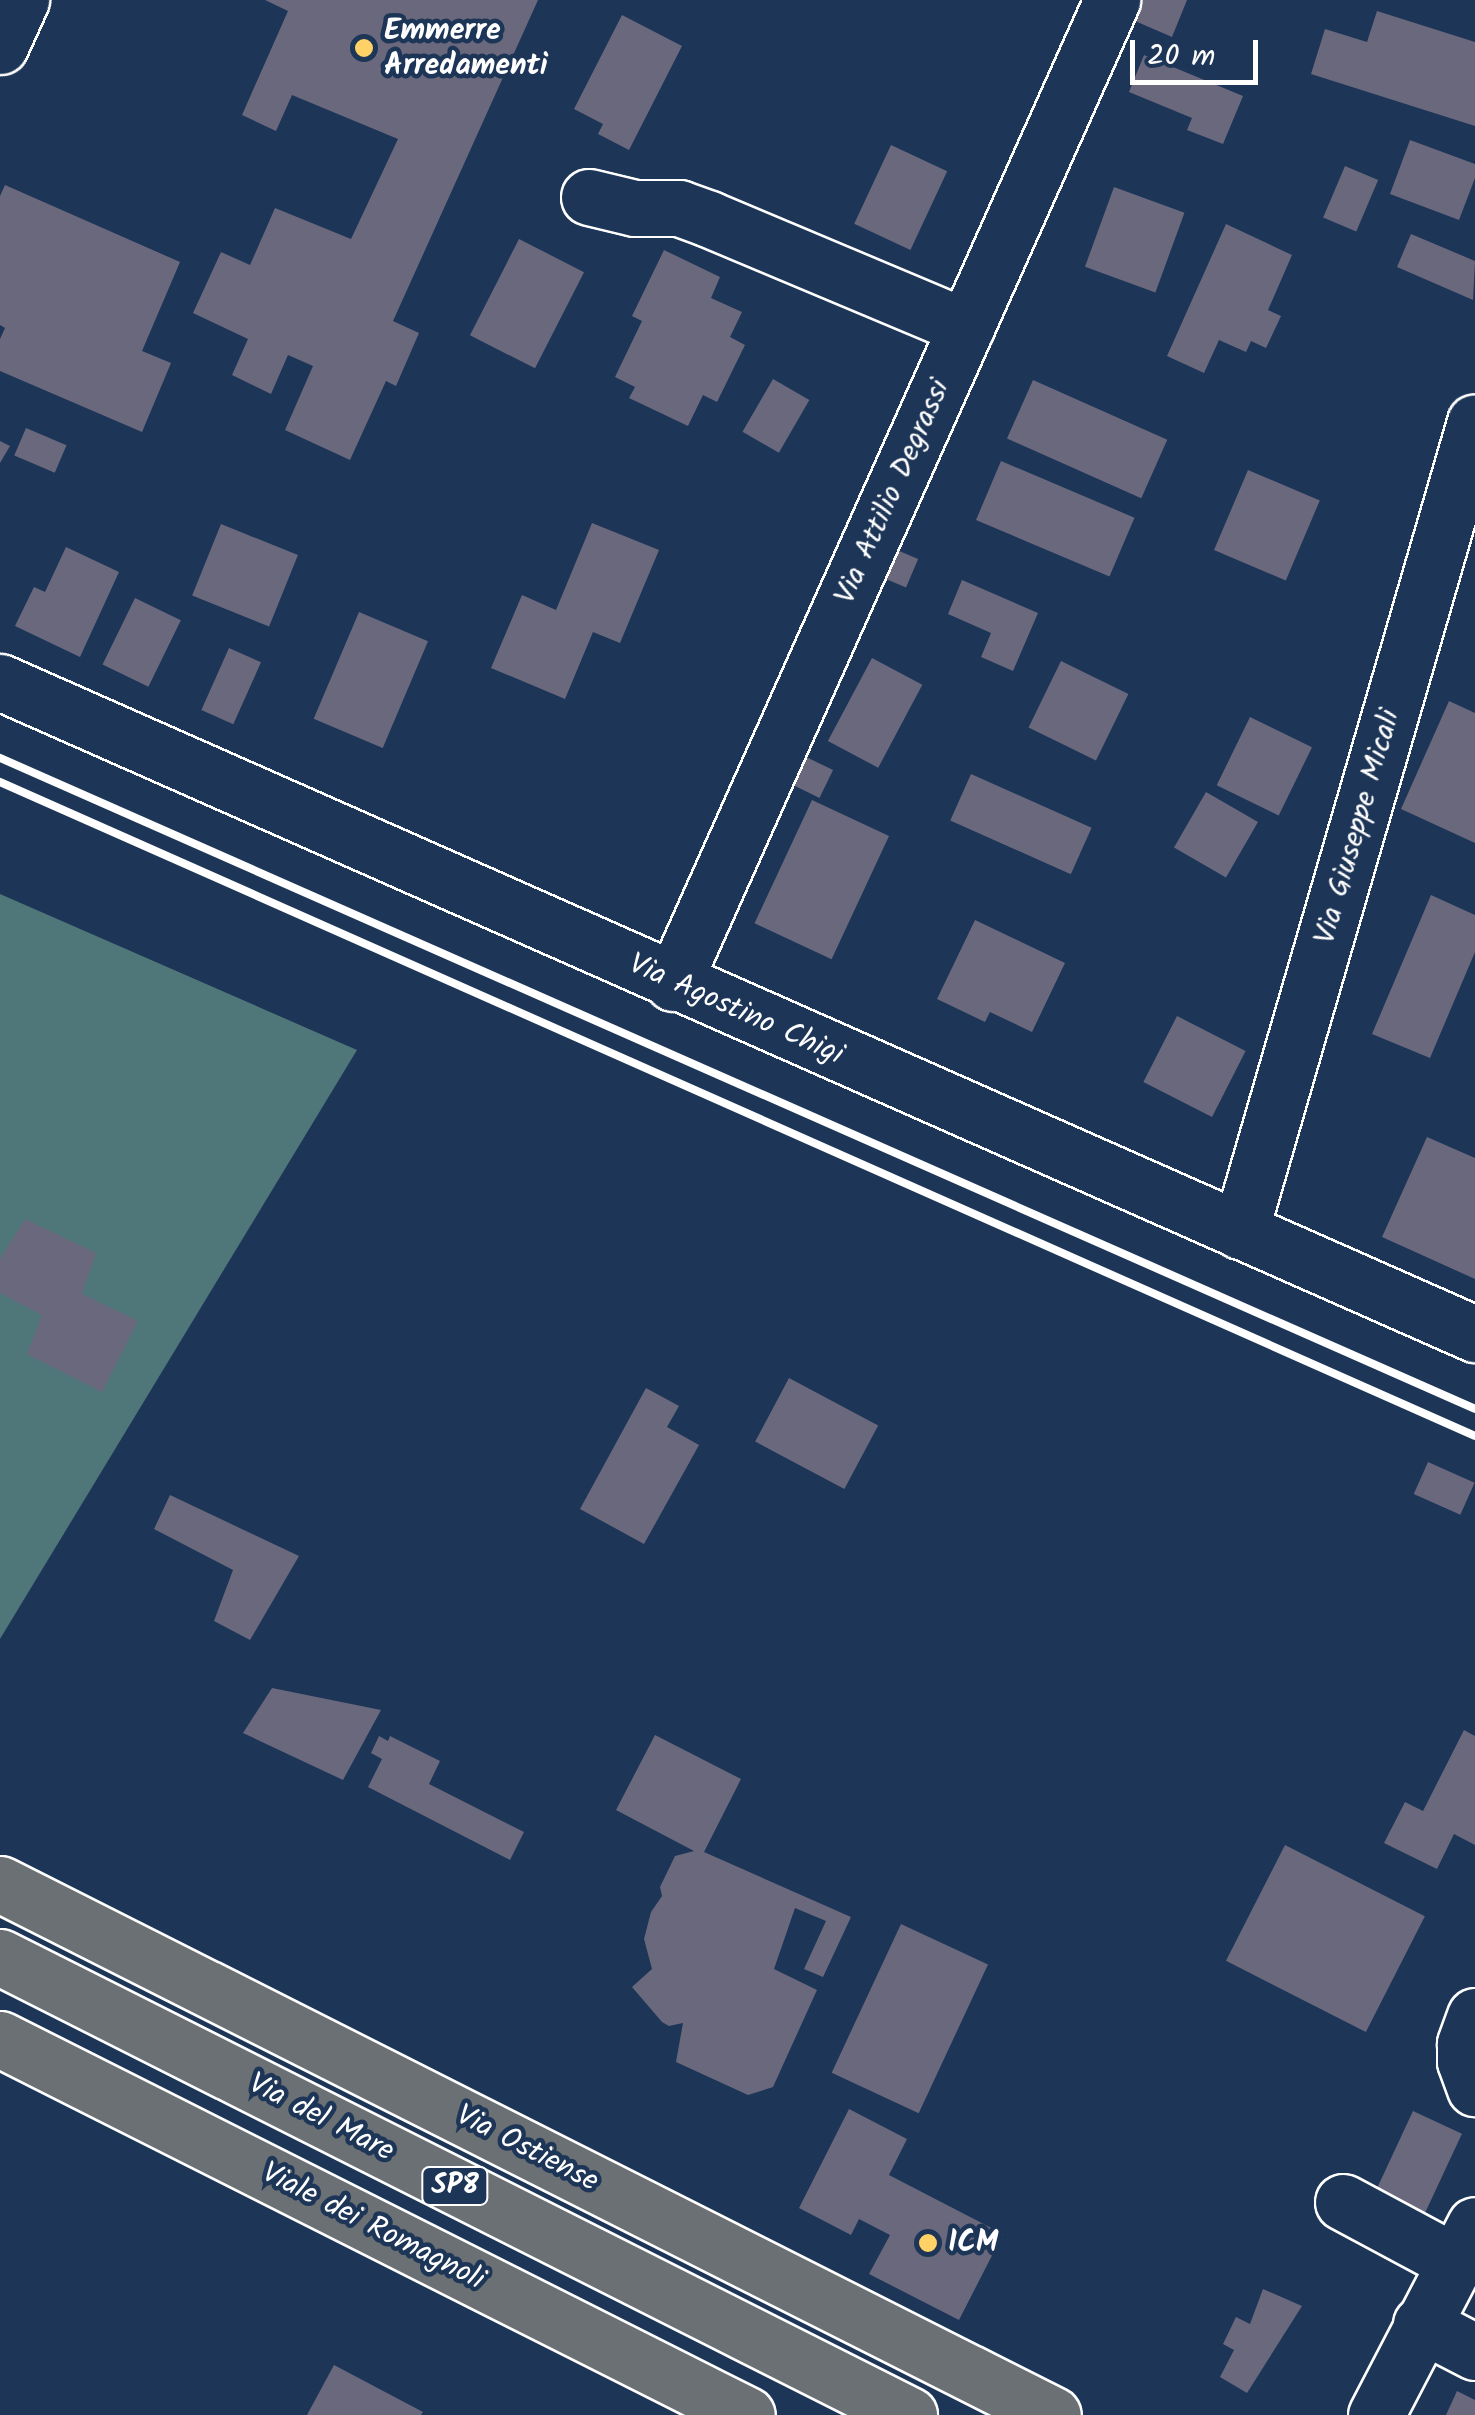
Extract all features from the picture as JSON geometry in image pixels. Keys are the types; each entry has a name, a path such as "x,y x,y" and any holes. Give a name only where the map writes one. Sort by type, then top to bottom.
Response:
{"main road":[{"name":"Via Ostiense","path":"0,1884 1053,2415"},
{"name":"Via del Mare","path":"0,1956 909,2415"},
{"name":"Viale dei Romagnoli","path":"0,2039 747,2415"}],"street":[{"path":"0,46 21,0"},
{"name":"Via Attilio Degrassi","path":"673,983 1112,0"},
{"path":"589,198 634,208 679,208 709,218 966,327"},
{"name":"Via Giuseppe Micali","path":"1240,1231 1465,498 1475,422"},
{"name":"Via Agostino Chigi","path":"0,682 673,983 1475,1334"},
{"path":"1475,2016 1465,2044 1465,2061 1475,2088"},
{"path":"1344,2202 1465,2243 1376,2415"},
{"path":"1420,2324 1475,2352"}],"green space":[{"path":"0,894 357,1050 0,1639"}],"building":[{"path":"265,0 538,0 393,321 419,333 396,386 386,381 350,460 285,430 313,366 288,355 271,394 232,375 248,339 193,313 221,252 250,265 275,208 351,239 398,139 292,95 276,131 242,115 288,11"},
{"path":"1143,0 1187,0 1172,37 1135,21"},
{"path":"1377,11 1475,42 1475,126 1311,74 1325,29 1367,42"},
{"path":"622,15 682,46 629,150 598,134 603,124 574,109"},
{"path":"1144,55 1243,96 1223,144 1187,130 1192,118 1129,92"},
{"path":"1410,140 1475,164 1475,178 1459,220 1390,194"},
{"path":"891,145 947,171 910,250 854,224"},
{"path":"1345,166 1378,180 1356,232 1323,218"},
{"path":"5,185 180,262 142,351 171,363 142,432 0,371 0,339 5,328 0,325 0,196"},
{"path":"1114,187 1184,213 1155,293 1085,267"},
{"path":"1226,224 1292,255 1268,310 1281,316 1266,348 1251,341 1246,352 1219,340 1204,373 1167,356"},
{"path":"1411,234 1475,261 1473,300 1397,267"},
{"path":"519,239 584,272 535,368 470,335"},
{"path":"664,250 720,277 711,298 742,312 730,337 745,345 717,402 703,395 688,426 629,398 635,387 615,377 642,321 632,316"},
{"path":"773,379 809,400 779,453 742,432"},
{"path":"1033,380 1167,440 1141,498 1007,438"},
{"path":"26,428 67,445 55,473 14,456"},
{"path":"0,441 10,446 0,463"},
{"path":"1001,461 1134,518 1109,577 976,520"},
{"path":"1248,470 1320,500 1286,581 1214,550"},
{"path":"592,523 659,550 620,643 593,632 565,699 491,668 522,595 556,610"},
{"path":"221,524 298,555 269,626 192,595"},
{"path":"885,545 918,559 906,588 873,574"},
{"path":"66,547 119,572 80,657 15,626 34,587 45,592"},
{"path":"962,580 1038,613 1013,671 981,657 991,633 948,614"},
{"path":"135,598 181,620 148,687 103,665"},
{"path":"359,612 428,641 383,748 314,719"},
{"path":"229,648 261,662 233,724 201,710"},
{"path":"872,658 922,685 878,768 828,741"},
{"path":"1061,661 1128,694 1096,760 1029,728"},
{"path":"1449,701 1475,713 1475,843 1401,809"},
{"path":"1250,717 1312,747 1279,816 1217,785"},
{"path":"798,753 833,770 819,798 784,781"},
{"path":"971,774 1092,828 1071,874 950,821"},
{"path":"1206,792 1258,822 1226,877 1174,847"},
{"path":"812,800 889,836 832,959 755,923"},
{"path":"1431,895 1475,915 1475,952 1430,1058 1372,1034"},
{"path":"975,920 1065,963 1032,1032 990,1012 985,1022 937,999"},
{"path":"1177,1016 1246,1051 1212,1117 1143,1082"},
{"path":"1427,1137 1475,1158 1475,1279 1382,1237"},
{"path":"25,1219 96,1253 82,1294 138,1321 102,1392 27,1354 42,1315 0,1293 0,1259"},
{"path":"789,1378 878,1425 844,1489 755,1442"},
{"path":"646,1388 679,1406 667,1427 699,1445 644,1544 580,1509"},
{"path":"1428,1462 1475,1483 1460,1515 1414,1494"},
{"path":"170,1495 299,1556 250,1640 214,1621 233,1570 154,1529"},
{"path":"272,1688 381,1710 343,1780 243,1733"},
{"path":"1464,1730 1475,1736 1475,1845 1454,1834 1437,1869 1384,1843 1405,1802 1423,1811"},
{"path":"655,1735 741,1779 704,1852 851,1917 823,1977 804,1969 826,1921 795,1908 774,1969 817,1990 773,2087 748,2095 676,2062 683,2023 669,2026 662,2022 632,1987 652,1969 644,1939 651,1912 662,1896 660,1887 675,1856 694,1851 616,1810"},
{"path":"379,1736 388,1741 390,1736 440,1761 429,1784 524,1832 510,1860 368,1787 382,1759 371,1753"},
{"path":"1285,1845 1425,1916 1366,2032 1226,1961"},
{"path":"901,1924 988,1965 919,2113 832,2073"},
{"path":"849,2109 907,2139 889,2175 1003,2234 959,2320 869,2274 890,2235 859,2219 851,2235 799,2208"},
{"path":"1413,2111 1462,2134 1422,2219 1373,2196"},
{"path":"1263,2289 1302,2306 1247,2393 1220,2377 1234,2350 1223,2344 1236,2317 1250,2324"},
{"path":"334,2365 423,2412 307,2415"},
{"path":"1457,2391 1475,2400 1475,2415 1446,2415"}],"railway":[{"path":"0,758 1475,1409"},
{"path":"0,782 1475,1436"}],"place":[{"name":"Emmerre Arredamenti","path":"364,48"},
{"name":"ICM","path":"928,2243"}]}
